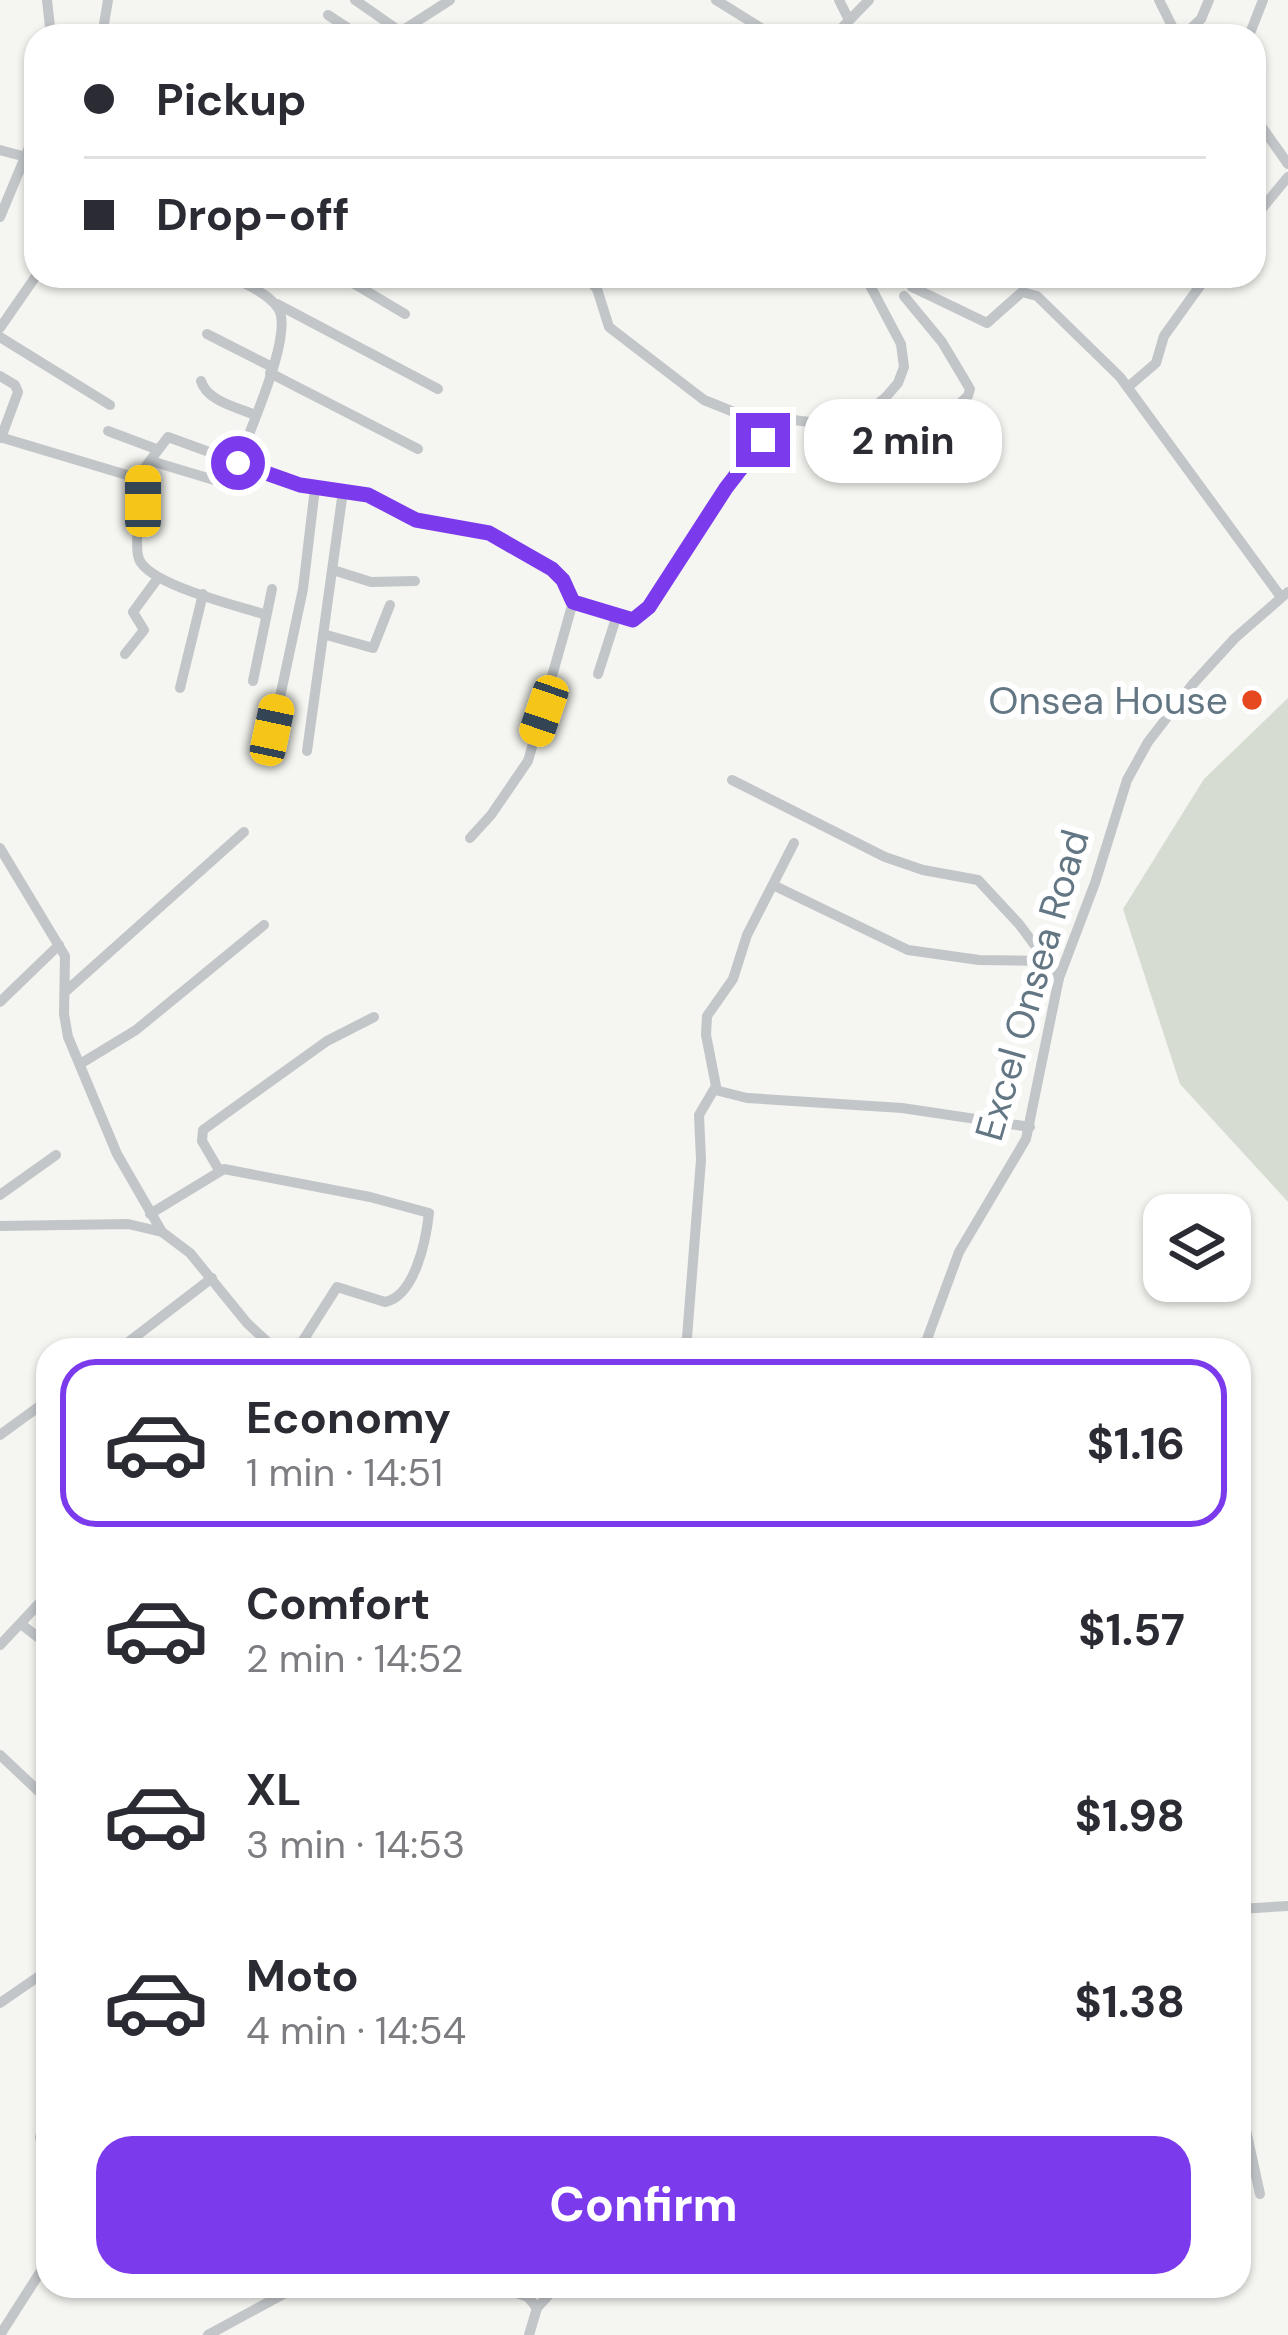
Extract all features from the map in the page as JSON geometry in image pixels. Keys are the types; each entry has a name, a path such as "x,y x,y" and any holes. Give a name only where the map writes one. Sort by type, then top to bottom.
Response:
{"street":[{"path":"355,0 387,24"},
{"path":"415,24 450,0"},
{"path":"716,0 755,24"},
{"path":"839,0 849,20"},
{"path":"845,24 868,0"},
{"path":"328,15 342,24"},
{"path":"1266,133 1288,164"},
{"path":"0,218 24,163"},
{"path":"1266,204 1288,177"},
{"path":"28,288 0,333 110,405"},
{"path":"252,288 438,389"},
{"path":"361,288 404,314"},
{"path":"596,288 609,327 718,407 838,426 860,418 885,398 904,367 901,344 872,288"},
{"path":"887,314 908,288"},
{"path":"911,288 970,388 968,396 917,442"},
{"path":"914,288 987,323 1018,295 1031,292 1128,387 1285,595"},
{"path":"1128,387 1156,363 1164,336 1198,288"},
{"path":"238,463 282,330 274,303"},
{"path":"207,334 418,449"},
{"path":"0,376 18,392 1,438 132,478 143,474"},
{"path":"201,381 212,397 255,415"},
{"path":"573,602 633,620 643,615 726,488 779,418"},
{"path":"108,431 154,455 244,489"},
{"path":"266,615 158,578 137,554 143,474 168,437 315,488 368,495 416,520 500,538 563,580 573,602 528,761 470,838"},
{"path":"272,730 303,589 315,488"},
{"path":"307,751 343,491"},
{"path":"332,570 370,582 415,581"},
{"path":"125,654 144,630 134,606 158,578"},
{"path":"253,680 272,589"},
{"path":"180,688 203,594"},
{"name":"Excel Onsea Road","path":"927,1338 959,1252 1030,1127 1059,978 1095,883 1122,792 1148,742 1175,706 1235,638 1285,595"},
{"path":"323,634 373,648 390,605"},
{"path":"598,674 617,615"},
{"path":"732,779 885,856 923,870 978,880 1059,978"},
{"path":"65,992 244,832"},
{"path":"715,1090 707,1016 733,979 747,935 794,843"},
{"path":"0,848 68,965 66,1025 117,1154 162,1232"},
{"path":"773,885 908,950 1043,961"},
{"path":"80,1064 136,1030 264,925"},
{"path":"0,1002 59,945"},
{"path":"219,1170 201,1137 205,1128 327,1041 374,1017"},
{"path":"715,1090 747,1098 902,1108 1030,1127"},
{"path":"687,1338 701,1160 699,1114 715,1090"},
{"path":"0,1196 56,1155"},
{"path":"150,1214 219,1170 370,1197 429,1213 414,1271 401,1295 385,1302 337,1288 305,1338"},
{"path":"0,1226 128,1224 162,1232 180,1243 263,1338"},
{"path":"134,1338 212,1278"},
{"path":"0,1435 36,1409"},
{"path":"0,1645 36,1607"},
{"path":"21,1624 36,1636"},
{"path":"0,1755 36,1789"},
{"path":"1251,1908 1288,1906"},
{"path":"0,2003 36,1978"},
{"path":"1251,2153 1260,2194"},
{"path":"0,2335 36,2279"},
{"path":"208,2335 276,2298"},
{"path":"529,2298 537,2308"},
{"path":"529,2335 537,2308 546,2298"}],"shaded area":[{"path":"1288,698 1288,1202 1180,1084 1123,909 1204,779"}],"place":[{"name":"Onsea House","path":"1252,700"}],"route":[{"path":"238,463 300,485 368,495 416,520 489,533 552,569 573,602 633,620 649,607 763,440"}]}
